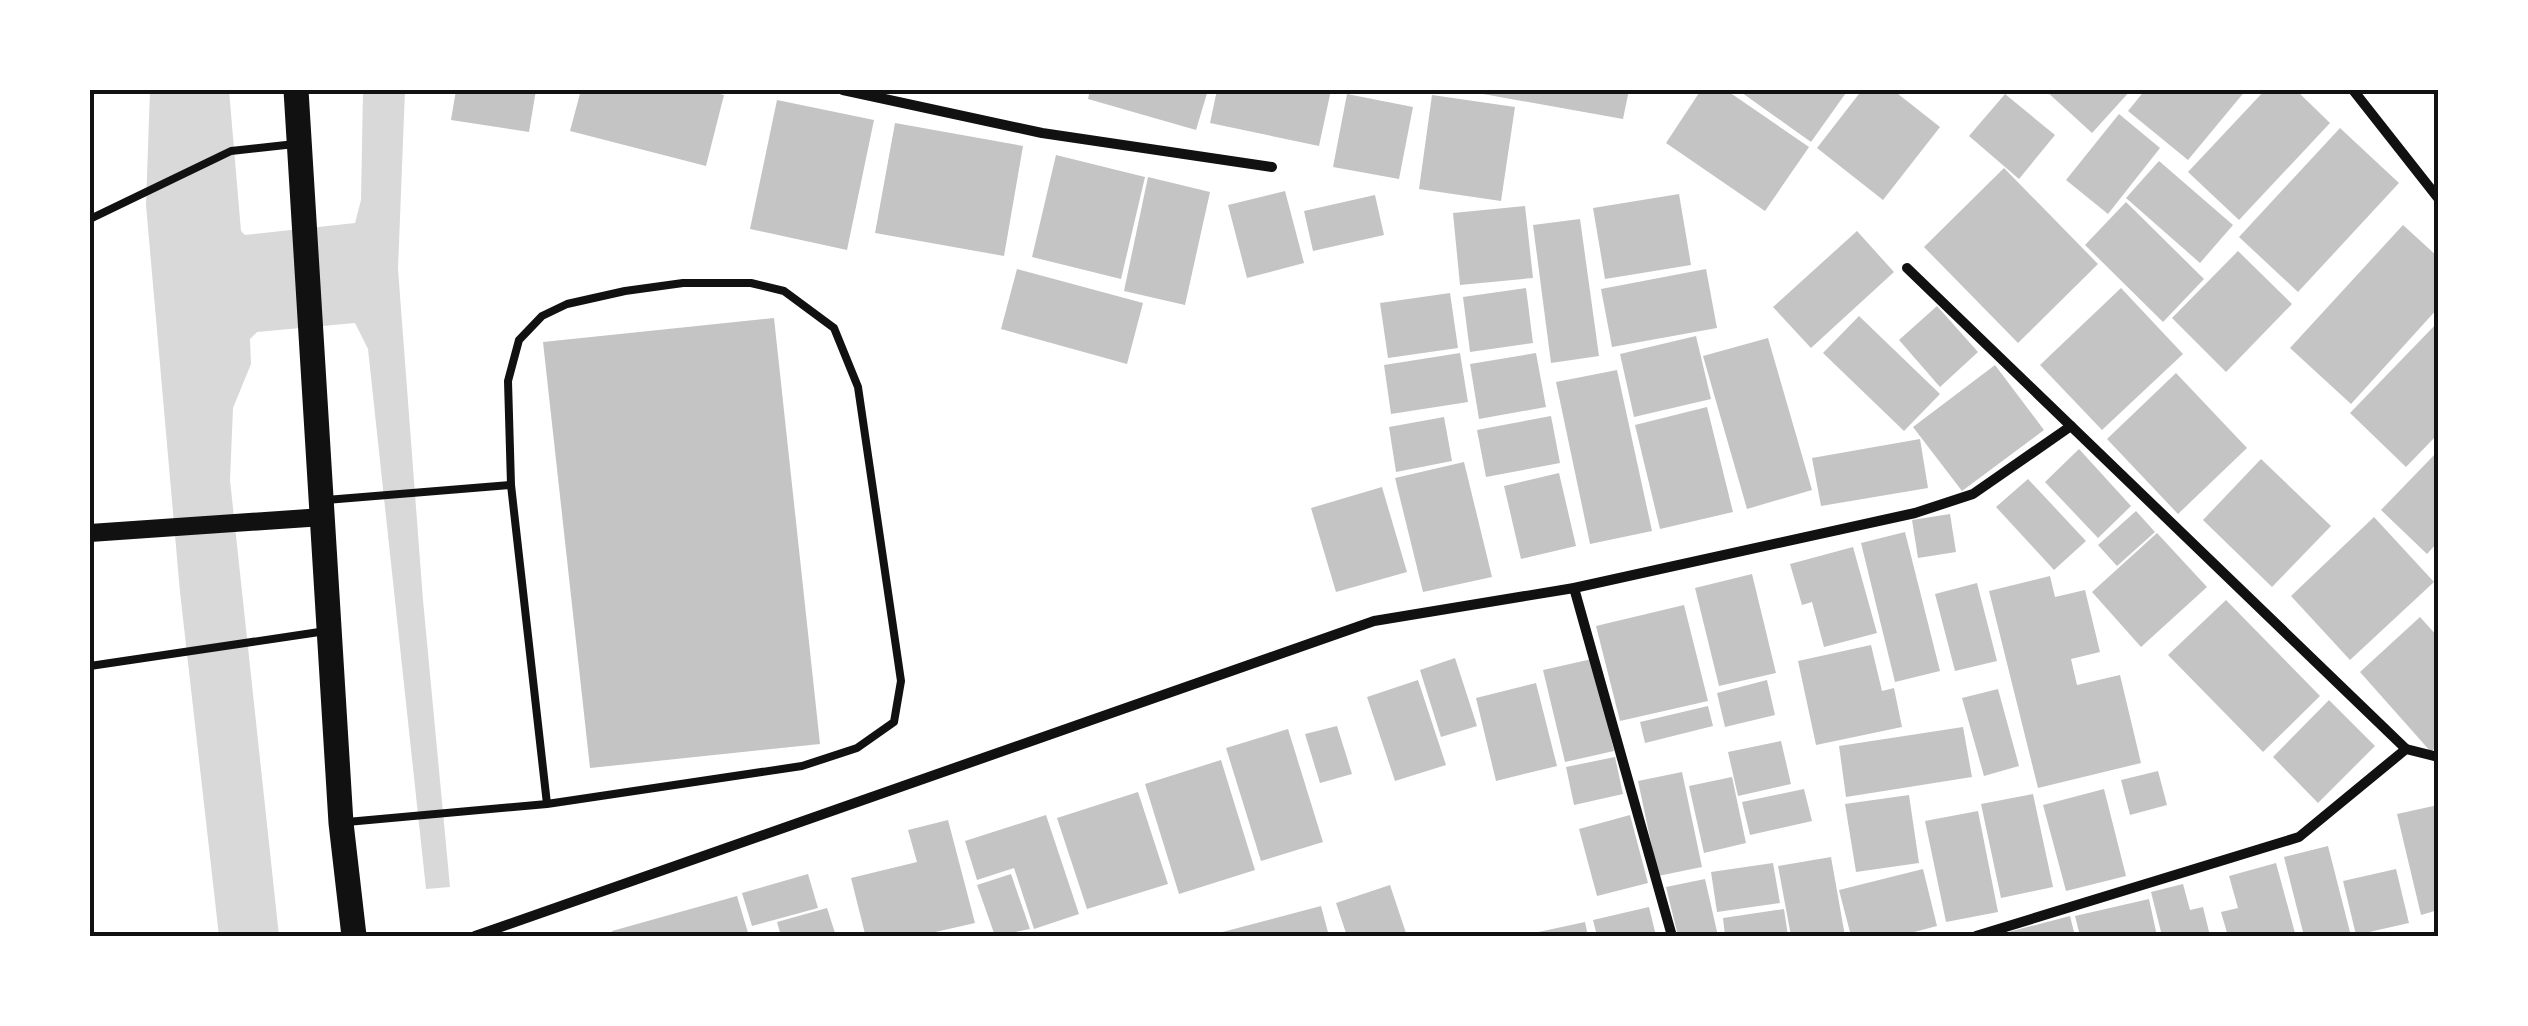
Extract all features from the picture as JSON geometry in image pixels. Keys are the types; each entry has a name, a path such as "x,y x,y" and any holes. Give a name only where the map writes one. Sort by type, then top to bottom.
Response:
{"main road":[{"path":"296,90 341,823 354,936"}],"street":[{"path":"844,90 1042,133 1272,168"},
{"path":"2354,90 2438,198"},
{"path":"1907,268 2406,749 2438,757"},
{"path":"475,936 1374,622 1574,588 1915,512 1974,494 2071,426"},
{"path":"92,533 246,523 323,509"},
{"path":"1574,588 1672,936"},
{"path":"1976,936 2299,837 2406,749"}],"lane":[{"path":"90,218 230,151 299,143"},
{"path":"341,823 548,804 802,766 857,748 894,722 901,681 858,386 834,328 784,291 751,284 683,284 625,291 567,304 542,316 519,340 508,381 511,484 548,804"},
{"path":"323,509 511,484"},
{"path":"90,666 330,631"}],"shaded area":[{"path":"150,90 229,90 241,231 245,235 355,223 361,200 363,90 405,90 398,269 450,887 426,889 368,349 355,323 257,332 250,339 251,364 233,408 230,480 279,936 219,936 180,592 146,205"}],"building":[{"path":"456,90 536,90 529,132 451,120"},
{"path":"581,90 703,90 724,95 706,166 570,131"},
{"path":"1090,90 1208,90 1196,130 1088,99"},
{"path":"1217,90 1331,90 1319,146 1210,123"},
{"path":"1484,90 1629,90 1623,119 1483,94"},
{"path":"1701,90 1726,90 1809,147 1765,211 1666,143"},
{"path":"1738,90 1848,90 1811,142"},
{"path":"1862,90 1893,90 1940,127 1883,200 1817,148"},
{"path":"2045,90 2131,90 2092,133"},
{"path":"2145,90 2246,90 2188,160 2128,111"},
{"path":"2265,90 2296,90 2330,123 2239,220 2188,172"},
{"path":"1347,94 1413,107 1399,179 1333,167"},
{"path":"2005,94 2055,135 2019,179 1969,136"},
{"path":"1432,95 1515,107 1501,201 1419,189"},
{"path":"777,100 874,120 847,250 750,229"},
{"path":"2119,114 2160,148 2108,214 2066,180"},
{"path":"895,123 1023,146 1004,256 875,233"},
{"path":"2340,128 2399,183 2298,292 2239,237"},
{"path":"1056,155 1145,177 1121,279 1032,257"},
{"path":"2159,161 2233,225 2200,263 2126,198"},
{"path":"2004,168 2098,264 2018,343 1924,247"},
{"path":"1148,177 1210,192 1185,305 1124,291"},
{"path":"1285,191 1304,263 1247,278 1228,205"},
{"path":"1679,194 1691,265 1605,279 1593,208"},
{"path":"1375,195 1384,235 1313,251 1304,211"},
{"path":"2126,202 2204,279 2163,322 2085,245"},
{"path":"1525,206 1533,278 1460,285 1453,213"},
{"path":"1580,219 1599,356 1551,363 1533,225"},
{"path":"2403,225 2438,257 2438,308 2351,404 2290,348"},
{"path":"1857,231 1894,272 1811,348 1773,307"},
{"path":"2238,251 2292,304 2226,372 2172,318"},
{"path":"1017,269 1143,303 1127,364 1001,329"},
{"path":"1706,269 1717,328 1612,347 1601,289"},
{"path":"1526,288 1533,343 1470,352 1463,297"},
{"path":"2121,288 2183,354 2102,430 2040,365"},
{"path":"1450,293 1458,348 1388,358 1380,303"},
{"path":"1937,306 1978,352 1940,387 1899,340"},
{"path":"1859,316 1940,394 1904,431 1823,353"},
{"path":"774,318 820,744 590,768 543,342"},
{"path":"2438,322 2438,434 2406,467 2350,413"},
{"path":"1696,336 1711,399 1634,417 1620,354"},
{"path":"1768,338 1812,490 1747,509 1703,356"},
{"path":"1460,353 1468,402 1391,414 1384,365"},
{"path":"1536,353 1546,407 1479,419 1470,364"},
{"path":"1995,365 2044,430 1962,491 1913,427"},
{"path":"1617,370 1652,531 1590,544 1556,382"},
{"path":"2176,373 2247,448 2178,514 2107,439"},
{"path":"1707,407 1733,512 1660,529 1635,425"},
{"path":"1551,416 1560,463 1486,477 1477,430"},
{"path":"1444,417 1452,461 1396,472 1389,427"},
{"path":"1920,439 1928,488 1821,506 1812,458"},
{"path":"2079,449 2131,506 2098,538 2045,482"},
{"path":"2438,451 2438,542 2427,554 2381,510"},
{"path":"2261,459 2331,526 2272,587 2203,520"},
{"path":"1464,462 1492,577 1423,592 1395,478"},
{"path":"1559,473 1576,546 1521,559 1504,486"},
{"path":"2028,479 2086,541 2054,570 1996,507"},
{"path":"1382,487 1407,572 1336,592 1311,508"},
{"path":"2136,511 2155,532 2117,566 2098,545"},
{"path":"1950,514 1956,552 1918,558 1912,520"},
{"path":"2374,517 2434,582 2350,660 2291,596"},
{"path":"1905,532 1940,671 1895,682 1861,543"},
{"path":"2157,533 2207,587 2141,647 2092,592"},
{"path":"1853,547 1877,633 1824,647 1812,602 1802,605 1790,564"},
{"path":"1752,574 1776,673 1719,686 1695,588"},
{"path":"2050,576 2055,597 2085,590 2100,652 2071,659 2077,685 2120,675 2141,763 2038,788 1989,591"},
{"path":"1977,583 1997,661 1955,671 1935,594"},
{"path":"2226,600 2320,696 2263,752 2168,655"},
{"path":"1684,605 1708,701 1620,721 1596,626"},
{"path":"2420,617 2438,637 2438,745 2431,752 2360,672"},
{"path":"1871,645 1882,691 1894,688 1902,727 1816,745 1798,661"},
{"path":"1455,658 1477,726 1441,737 1420,670"},
{"path":"1592,659 1614,751 1565,762 1543,670"},
{"path":"1418,680 1446,765 1395,781 1367,697"},
{"path":"1767,680 1775,715 1725,727 1717,693"},
{"path":"1536,683 1557,766 1496,781 1476,698"},
{"path":"1998,689 2019,766 1984,776 1962,698"},
{"path":"2329,700 2375,746 2318,803 2273,757"},
{"path":"1708,706 1713,726 1645,743 1640,722"},
{"path":"1337,726 1352,774 1320,783 1305,734"},
{"path":"1963,727 1972,777 1846,797 1839,746"},
{"path":"1288,729 1323,842 1261,861 1226,748"},
{"path":"1781,741 1791,784 1738,796 1728,752"},
{"path":"1615,757 1623,794 1574,805 1566,767"},
{"path":"1221,760 1255,870 1179,894 1145,784"},
{"path":"2158,771 2167,805 2130,815 2121,780"},
{"path":"1682,772 1702,867 1658,876 1638,781"},
{"path":"1732,777 1746,843 1704,853 1689,786"},
{"path":"1804,789 1812,821 1750,835 1742,802"},
{"path":"2104,789 2126,876 2066,891 2043,805"},
{"path":"1138,792 1168,884 1087,909 1057,818"},
{"path":"2033,794 2053,887 2001,898 1981,804"},
{"path":"1909,795 1919,863 1856,872 1845,804"},
{"path":"2438,805 2438,910 2421,915 2397,814"},
{"path":"1978,811 1998,912 1946,922 1925,821"},
{"path":"1046,815 1079,914 1034,929 1014,868 977,880 965,841"},
{"path":"1630,815 1648,883 1597,896 1579,829"},
{"path":"948,820 975,923 931,936 865,934 851,878 917,862 908,830"},
{"path":"2328,846 2351,936 2304,936 2284,857"},
{"path":"1831,857 1845,936 1791,936 1778,866"},
{"path":"1773,863 1780,903 1717,912 1711,872"},
{"path":"2276,863 2295,933 2228,936 2221,912 2238,908 2229,876"},
{"path":"1923,869 1937,926 1899,936 1851,936 1839,890"},
{"path":"2396,869 2409,923 2356,935 2343,881"},
{"path":"808,874 818,908 752,926 742,893"},
{"path":"1011,874 1030,929 995,936 977,885"},
{"path":"1705,879 1718,936 1678,936 1666,887"},
{"path":"2183,884 2190,910 2203,907 2210,936 2162,936 2151,892"},
{"path":"1390,885 1407,936 1347,936 1336,903"},
{"path":"737,896 749,936 614,936 612,931"},
{"path":"2149,899 2157,936 2080,936 2075,916"},
{"path":"1321,906 1329,936 1211,936 1211,935"},
{"path":"1649,907 1656,936 1597,936 1593,920"},
{"path":"827,908 836,936 781,936 777,922"},
{"path":"1784,909 1788,936 1725,936 1723,918"},
{"path":"2070,916 2075,936 1997,936 1997,935"},
{"path":"1585,922 1588,936 1529,936 1529,934"}]}
